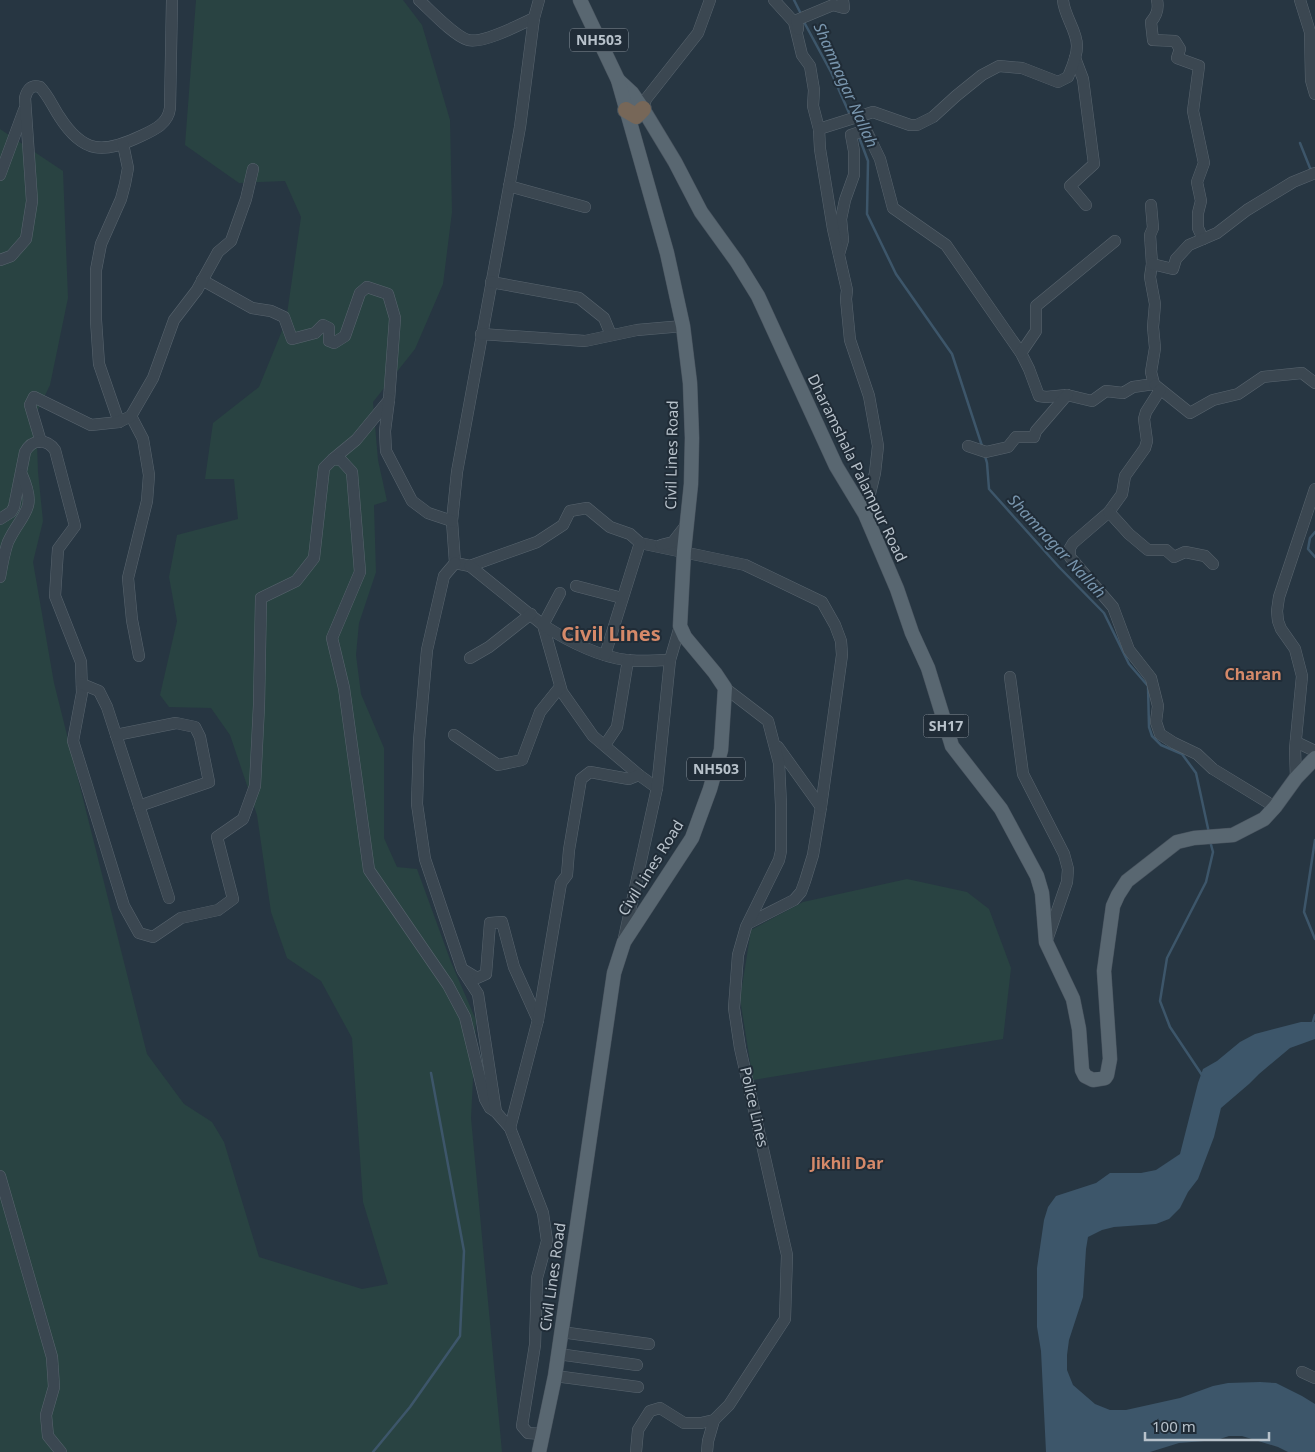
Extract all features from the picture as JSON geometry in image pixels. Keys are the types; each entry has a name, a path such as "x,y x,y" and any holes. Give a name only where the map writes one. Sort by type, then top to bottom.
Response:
{"highway":[{"path":"626,110 636,116 643,109"}],"main road":[{"name":"NH503","path":"580,0 618,80"},
{"name":"Dharamshala Palampur Road","path":"618,80 632,93 643,109 675,162 701,212 737,262 758,296 836,466 865,514 897,589 912,633 928,668 952,746 1002,809 1037,876 1042,893 1046,942 1073,999 1080,1029 1084,1074 1090,1080 1102,1080 1107,1075 1110,1065 1104,971 1115,900 1127,881 1172,845 1184,839 1233,835 1246,830 1264,819 1296,778 1315,758"},
{"name":"Civil Lines Road","path":"618,80 667,254 683,326 690,383 691,484 686,524 680,626"},
{"path":"680,626 685,637 725,688"},
{"name":"Civil Lines Road","path":"539,1452 555,1376 614,973 624,942 692,838 710,789 721,750 725,688"}],"street":[{"path":"0,260 11,256 26,239 32,201 26,93 32,87 40,87 60,118 84,143 92,148 100,149 123,144 158,127 166,121 170,113 172,0"},
{"path":"419,0 448,27 467,40 480,41 534,18"},
{"path":"496,1112 478,994 462,970 425,859 418,804 419,741 427,650 444,576 455,563 452,521 457,472 520,127 534,18 539,0"},
{"path":"643,109 646,99 698,32 710,0"},
{"path":"774,0 794,22 802,55 810,66 814,90 813,106 819,129 820,150 833,229 847,290 846,299 850,340 869,396 878,446 876,473 865,514"},
{"path":"802,55 801,18 832,5 844,8 843,0"},
{"path":"819,129 873,112 917,125 933,118 982,74 999,66 1022,68 1058,82 1068,77 1075,58 1076,40 1063,0"},
{"path":"1157,0 1159,7 1156,16 1151,22 1153,40 1175,41 1180,50 1177,58 1199,66 1193,111 1204,163 1197,182 1201,201 1198,213 1198,228 1203,239"},
{"path":"1300,0 1310,32 1311,80 1315,94"},
{"path":"1075,58 1083,79 1094,164 1070,186 1086,205"},
{"path":"0,175 26,106"},
{"path":"839,254 842,240 841,219 844,200 854,175 854,151 851,135 866,130 880,159 893,208 946,245 1021,353 1029,369 1038,396 1067,395 1092,401 1106,391 1123,392 1133,387 1157,387"},
{"path":"119,422 99,364 96,320 96,270 101,244 121,200 125,184 128,168 123,144"},
{"path":"41,442 30,405 34,397 91,425 119,422 131,416 153,378 174,320 197,290 218,252 231,241 246,199 253,169"},
{"path":"1152,264 1173,269 1176,258 1189,245 1217,233 1247,210 1293,182 1315,173"},
{"path":"509,186 585,207"},
{"path":"1151,205 1153,228 1150,235 1152,264 1150,277 1155,304 1153,327 1155,348 1151,372 1157,387 1190,413 1213,400 1238,394 1263,378 1302,373 1315,383"},
{"path":"1021,353 1036,331 1036,306 1115,241"},
{"path":"202,280 252,308 271,311 284,317 292,340 315,333 323,325 330,328 329,341 334,343 345,336 360,293 367,287 388,294 396,318 385,431 386,451 412,501 428,513 452,521"},
{"path":"492,282 579,298 604,318 611,335"},
{"path":"481,334 585,341 637,330 683,326"},
{"path":"1157,387 1144,420 1147,441 1145,448 1125,476 1122,494 1110,512 1073,543 1070,548 1070,557 1113,608 1129,650 1151,678 1158,706 1156,722 1160,734 1198,754 1213,769 1275,807"},
{"path":"968,446 986,452 1008,448 1016,437 1034,437 1036,431 1067,395"},
{"path":"0,519 11,512 14,507 25,452 32,444 41,442 49,444 55,450 75,526 58,549 55,596 81,662 82,693 73,742 124,906 139,933 153,937 181,918 218,910 233,898 217,837 243,818 255,786 260,705 260,598 296,582 314,558 324,468 356,440 389,400"},
{"path":"131,416 143,439 149,475 147,501 128,578 132,620 139,656"},
{"path":"333,459 341,460 352,472 360,572 332,638 344,688 370,870 448,985 465,1017 485,1099 490,1108 510,1128 543,1213 547,1241 537,1278 536,1345 522,1426 528,1433 542,1434"},
{"path":"0,577 8,542 28,508 28,490 22,474"},
{"path":"1296,778 1296,742 1302,676 1295,649 1281,630 1277,611 1279,596 1315,490"},
{"path":"470,566 537,542 563,525 570,511 587,508 610,527 630,534 640,543 745,565 822,602 835,625 841,641 842,656 813,855 801,892 794,900 749,923"},
{"path":"1110,512 1129,534 1148,550 1166,550 1174,557 1185,552 1206,556 1213,564"},
{"path":"658,546 673,542 686,524"},
{"path":"605,655 640,543"},
{"path":"455,563 470,566 543,625 563,638 605,655 628,660 670,660"},
{"path":"576,586 622,598"},
{"path":"560,592 543,625 562,692 594,736 657,788"},
{"path":"470,658 531,614"},
{"path":"624,942 657,788 670,660 680,626"},
{"path":"605,745 617,727 628,660"},
{"path":"1010,677 1023,774 1064,854 1068,869 1067,882 1046,942"},
{"path":"82,684 99,691 107,707 169,898"},
{"path":"454,735 498,765 522,760 540,712 560,687"},
{"name":"Police Lines","path":"714,1420 729,1405 785,1319 787,1254 740,1048 734,1008 738,955 749,923 779,860 781,851 779,763 768,721 725,688"},
{"path":"116,735 176,723 195,727 200,737 210,782 139,806"},
{"path":"774,742 821,806"},
{"path":"1296,742 1315,751"},
{"path":"510,1128 538,1020 561,883 567,875 569,850 581,780 590,772 628,780 640,775"},
{"path":"462,970 477,978 486,974 490,923 502,922 514,968 538,1020"},
{"path":"0,1176 52,1357 54,1387 46,1414 48,1436 62,1452"},
{"path":"561,1332 649,1344"},
{"path":"558,1354 637,1365"},
{"path":"1302,1372 1315,1378"},
{"path":"555,1376 638,1387"},
{"path":"636,1452 638,1430 650,1411 660,1408 684,1423 701,1423 714,1420 707,1452"}],"green space":[{"path":"196,0 403,0 422,25 450,120 452,212 443,284 415,349 373,402 378,460 387,501 374,505 376,572 359,623 356,655 361,694 384,748 384,838 397,867 417,869 451,962 476,1020 471,1118 502,1452 0,1452 0,129 63,171 68,298 50,385 36,414 38,472 43,521 33,562 54,683 147,1054 184,1104 212,1122 224,1142 259,1257 362,1289 388,1284 363,1202 352,1038 321,981 287,958 271,912 257,815 230,735 211,708 169,707 160,695 177,621 169,577 177,535 238,519 234,479 205,479 213,423 259,387 286,321 301,217 285,181 239,183 185,145"},
{"path":"907,879 967,892 989,909 1011,968 1003,1039 753,1080 740,999 751,930 803,902"}],"water":[{"path":"1301,1022 1315,1022 1315,1039 1290,1048 1221,1108 1214,1137 1198,1179 1188,1192 1180,1208 1169,1219 1156,1224 1114,1227 1102,1230 1088,1237 1083,1297 1069,1340 1067,1370 1073,1385 1095,1404 1110,1410 1126,1410 1180,1398 1213,1386 1228,1383 1276,1383 1315,1404 1315,1452 1288,1452 1242,1436 1229,1436 1217,1440 1179,1443 1150,1452 1046,1452 1041,1351 1037,1327 1037,1268 1044,1220 1048,1207 1056,1196 1096,1183 1110,1173 1141,1173 1156,1170 1180,1154 1203,1069 1217,1061 1240,1042 1255,1034"}],"waterway":[{"name":"Shamnagar Nallah","path":"794,0 801,14"},
{"name":"Shamnagar Nallah","path":"804,22 831,72 850,115"},
{"name":"Shamnagar Nallah","path":"859,137 868,161 867,214 896,274 952,354 982,446"},
{"path":"1300,143 1310,168 1314,170"},
{"name":"Shamnagar Nallah","path":"985,456 989,489 1059,567 1104,613 1129,664 1148,686 1149,727 1152,736 1161,745 1182,754 1196,773 1209,833"},
{"path":"1315,532 1310,538 1308,549 1315,557"},
{"path":"1315,840 1304,912 1315,939"},
{"name":"Shamnagar Nallah","path":"1202,1075 1170,1027 1160,1001 1167,958 1206,882 1213,852 1210,841"},
{"path":"1312,1025 1315,1015"},
{"path":"373,1452 410,1407 460,1336 464,1251 431,1073"}],"district":[{"name":"Civil Lines","path":"611,634"},
{"name":"Charan","path":"1253,674"},
{"name":"Jikhli Dar","path":"847,1163"}]}
